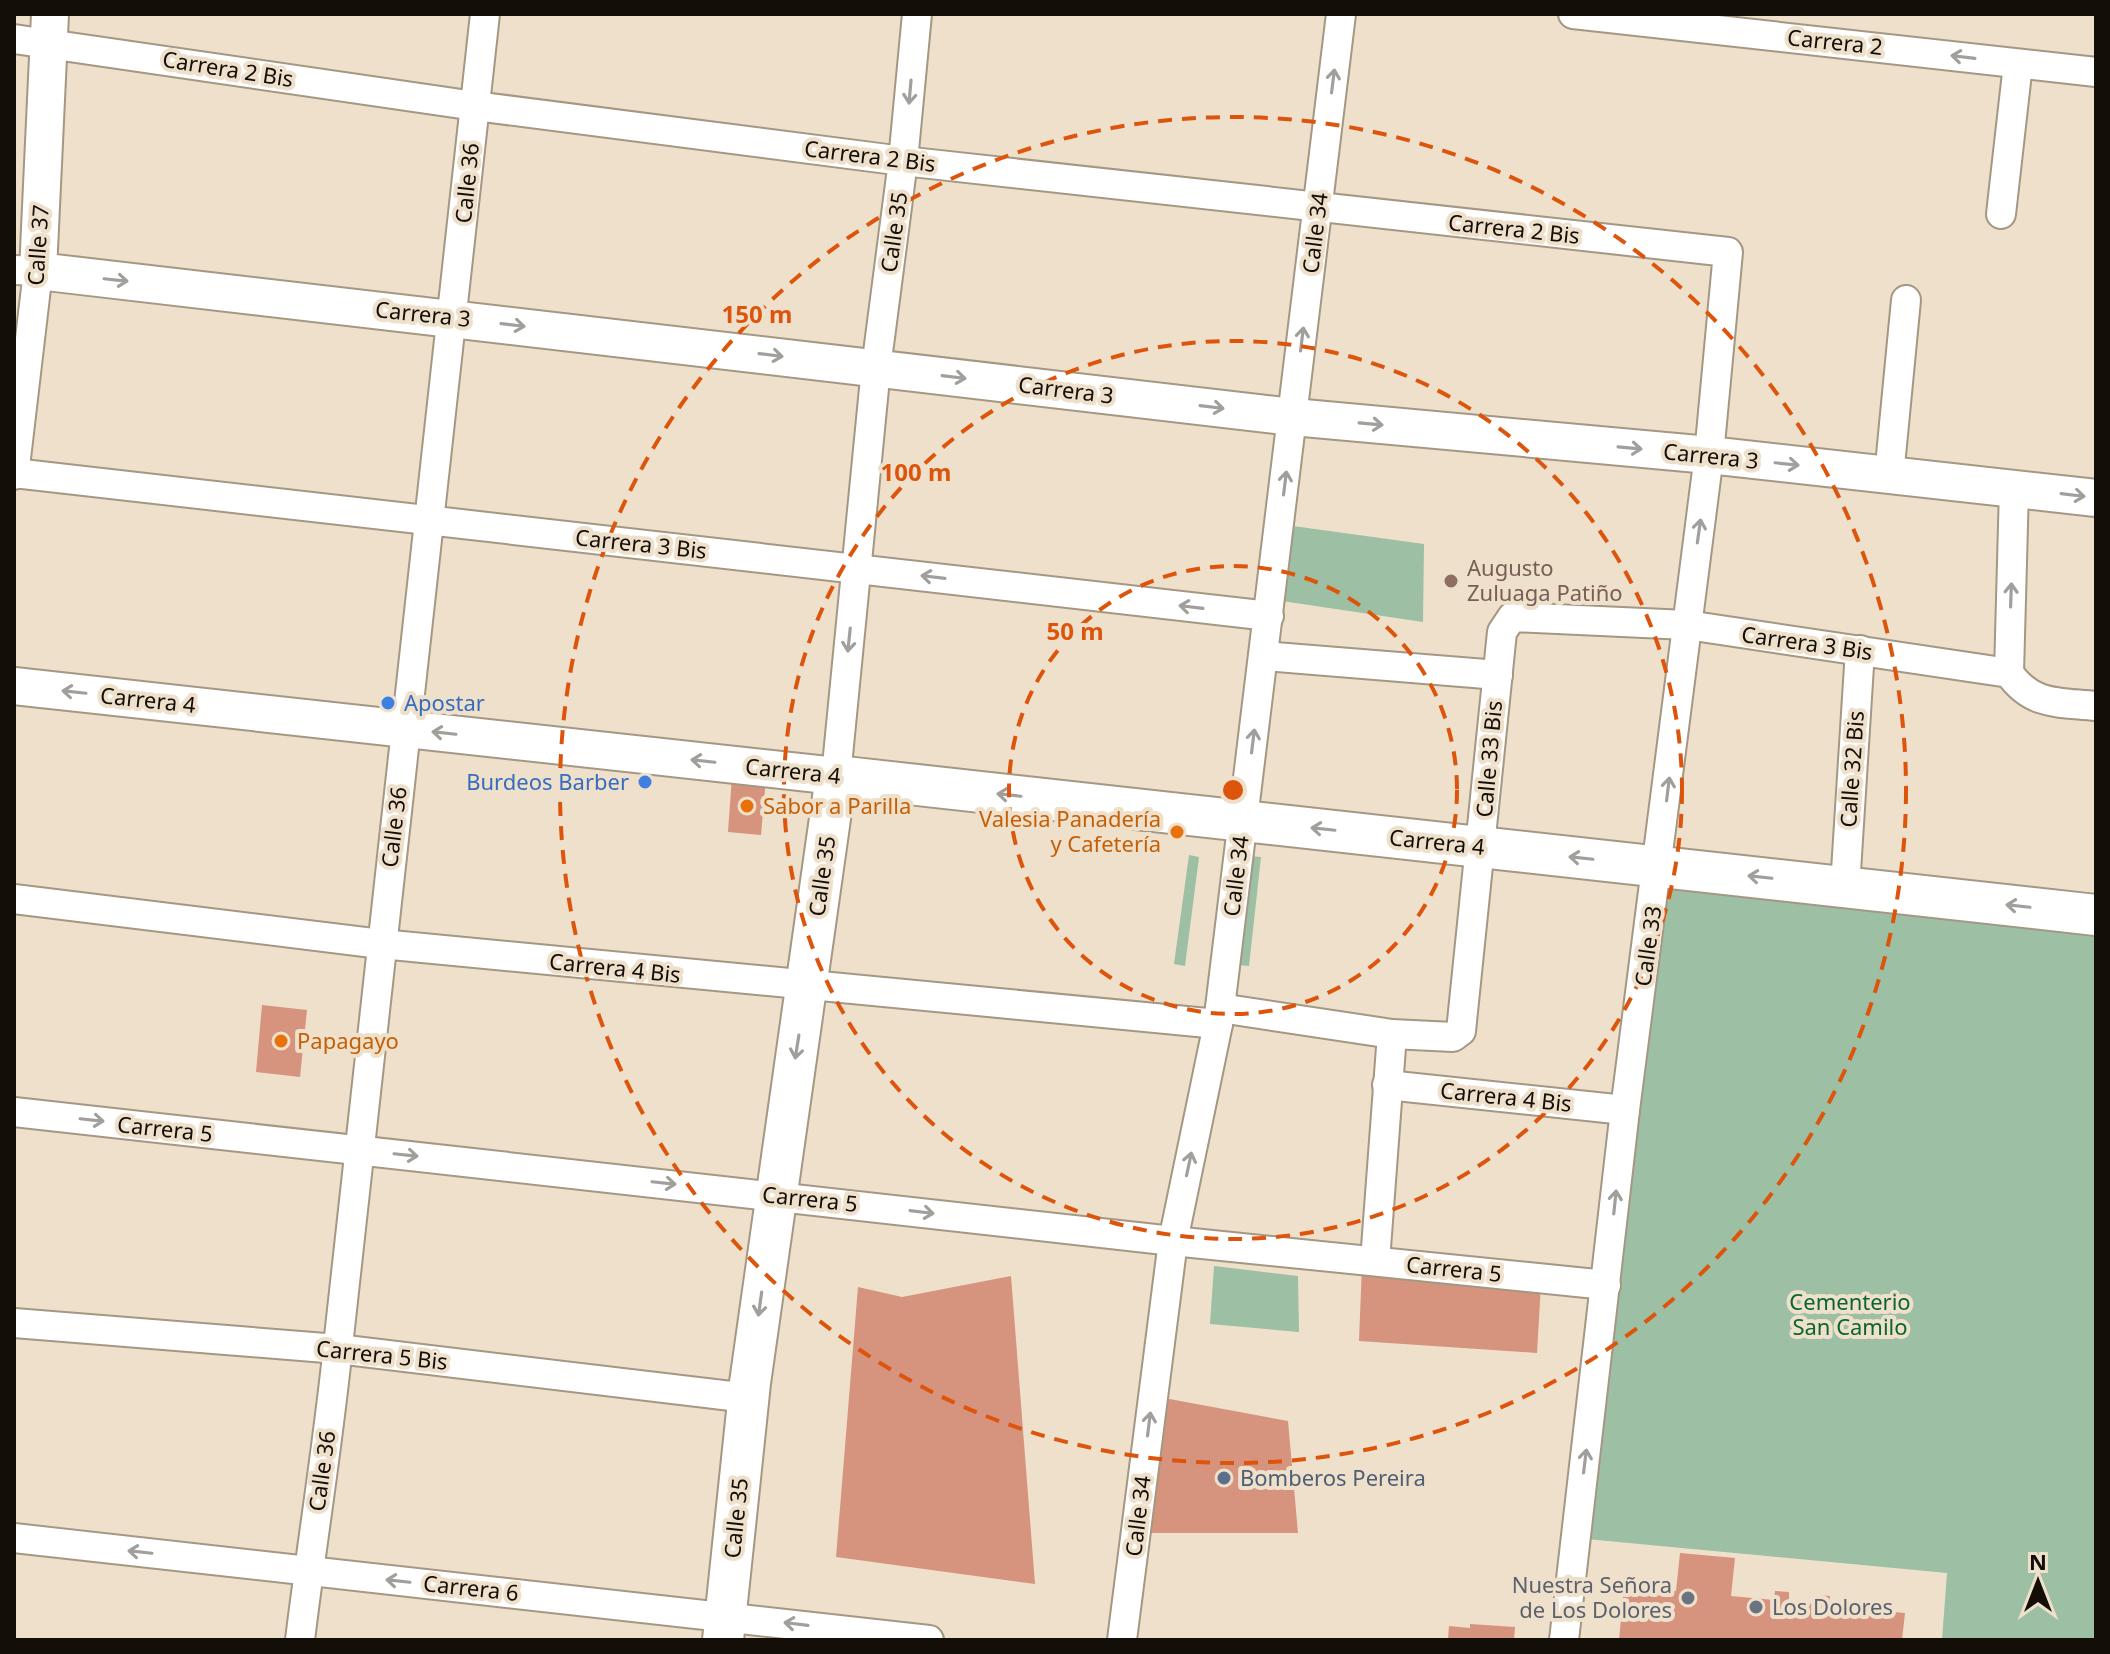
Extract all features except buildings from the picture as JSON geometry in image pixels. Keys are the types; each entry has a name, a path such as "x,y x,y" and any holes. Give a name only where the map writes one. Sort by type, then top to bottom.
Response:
{"main road":[{"name":"Carrera 4","path":"836,776 2096,915"},
{"name":"Calle 35","path":"725,1628 748,1398 836,776"}],"street":[{"name":"Calle 36","path":"300,1640 338,1349 357,1150 454,317 485,14"},
{"name":"Calle 35","path":"836,776 876,368 903,161 917,14"},
{"name":"Calle 34","path":"1122,1640 1173,1241 1219,1016 1341,14"},
{"name":"Carrera 2","path":"1573,14 2096,72"},
{"name":"Carrera 2 Bis","path":"37,32 475,106 903,161 1728,252"},
{"name":"Calle 37","path":"14,474 37,32"},
{"path":"2001,214 2018,64"},
{"name":"Calle 33","path":"1564,1640 1625,1110 1659,866 1709,455 1728,252"},
{"name":"Carrera 3","path":"26,271 454,317 1293,417 1709,455 2096,498"},
{"path":"1889,476 1906,300"},
{"name":"Carrera 3 Bis","path":"14,474 1269,616"},
{"path":"2014,488 2009,673 2022,692 2046,701 2096,706"},
{"name":"Carrera 3 Bis","path":"1507,622 1522,616 1687,625 2009,673"},
{"name":"Calle 33 Bis","path":"1392,1034 1453,1037 1461,1031 1502,632 1507,622"},
{"name":"Calle 32 Bis","path":"1845,887 1860,650"},
{"path":"1263,656 1498,675"},
{"name":"Carrera 4","path":"14,686 836,776"},
{"name":"Carrera 4 Bis","path":"14,899 381,944 806,987 1219,1016"},
{"path":"1219,1016 1392,1034 1375,1261"},
{"name":"Carrera 4 Bis","path":"1387,1085 1625,1110"},
{"name":"Carrera 5","path":"14,1112 1173,1241 1606,1285"},
{"name":"Carrera 5 Bis","path":"14,1323 338,1349 748,1398"},
{"name":"Carrera 6","path":"14,1538 308,1571 725,1628 929,1640"}],"green space":[{"path":"1293,526 1424,544 1423,622 1282,601"},
{"path":"1189,855 1199,857 1185,966 1174,964"},
{"path":"1250,856 1261,857 1249,966 1238,965"},
{"name":"Cementerio San Camilo","path":"1659,866 2096,915 2096,1640 1942,1640 1947,1573 1576,1538"},
{"path":"1214,1266 1298,1276 1299,1332 1210,1324"}],"place":[{"name":"Augusto Zuluaga Patiño","path":"1451,581"},
{"name":"Apostar","path":"388,703"},
{"name":"Burdeos Barber","path":"645,782"},
{"name":"Sabor a Parilla","path":"747,806"},
{"name":"Valesia Panadería y Cafetería","path":"1177,832"},
{"name":"Papagayo","path":"281,1041"},
{"name":"Bomberos Pereira","path":"1224,1478"},
{"name":"Nuestra Señora de Los Dolores","path":"1688,1598"},
{"name":"Los Dolores","path":"1756,1607"}]}
